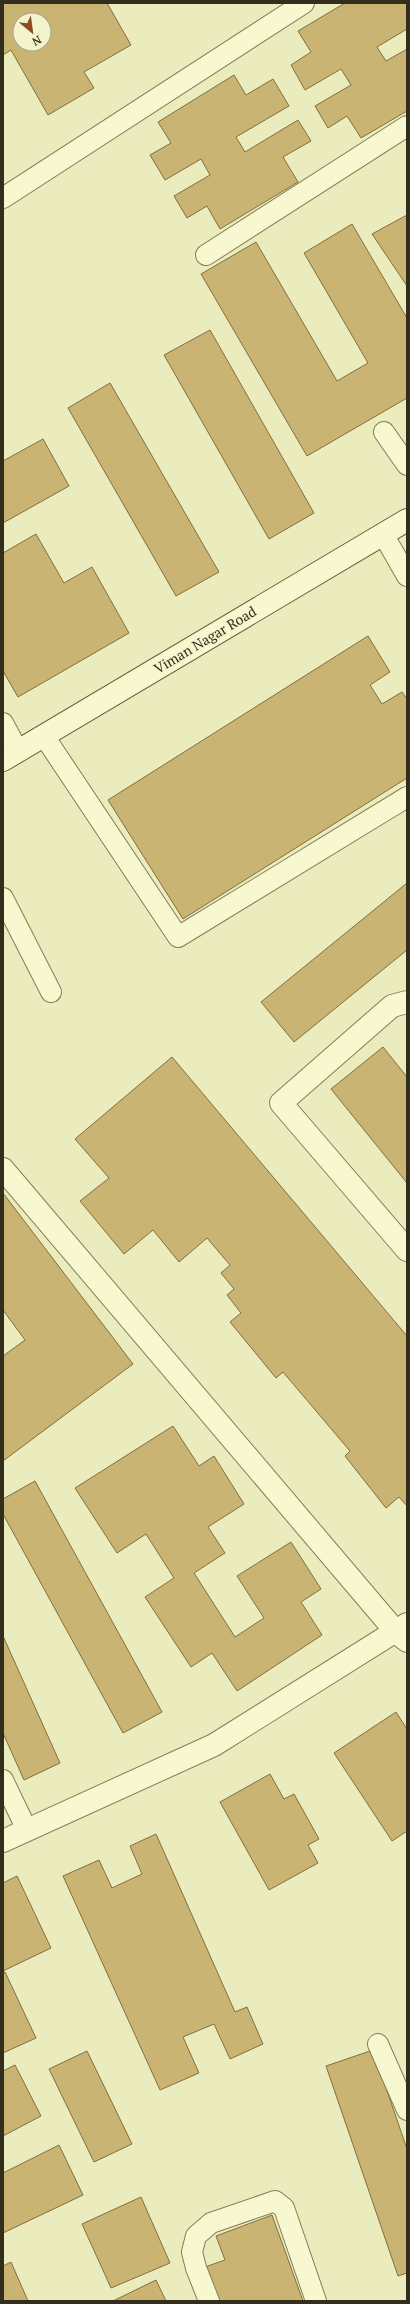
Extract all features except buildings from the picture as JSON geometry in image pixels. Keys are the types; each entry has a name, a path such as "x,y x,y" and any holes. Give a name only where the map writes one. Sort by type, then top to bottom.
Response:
{"street":[{"name":"Viman Nagar Road","path":"10,756 407,520"},
{"path":"407,1002 392,1006 281,1103 407,1250"},
{"path":"3,1169 404,1633 214,1745 3,1841"}],"lane":[{"path":"3,198 304,3"},
{"path":"206,255 407,126"},
{"path":"384,432 407,465"},
{"path":"383,534 407,576"},
{"path":"3,723 10,756"},
{"path":"44,736 178,937 407,797"},
{"path":"3,898 51,992"},
{"path":"3,1780 27,1830"},
{"path":"378,2044 407,2110"},
{"path":"209,2301 196,2268 192,2252 196,2236 211,2224 275,2201 284,2208 316,2301"}]}
